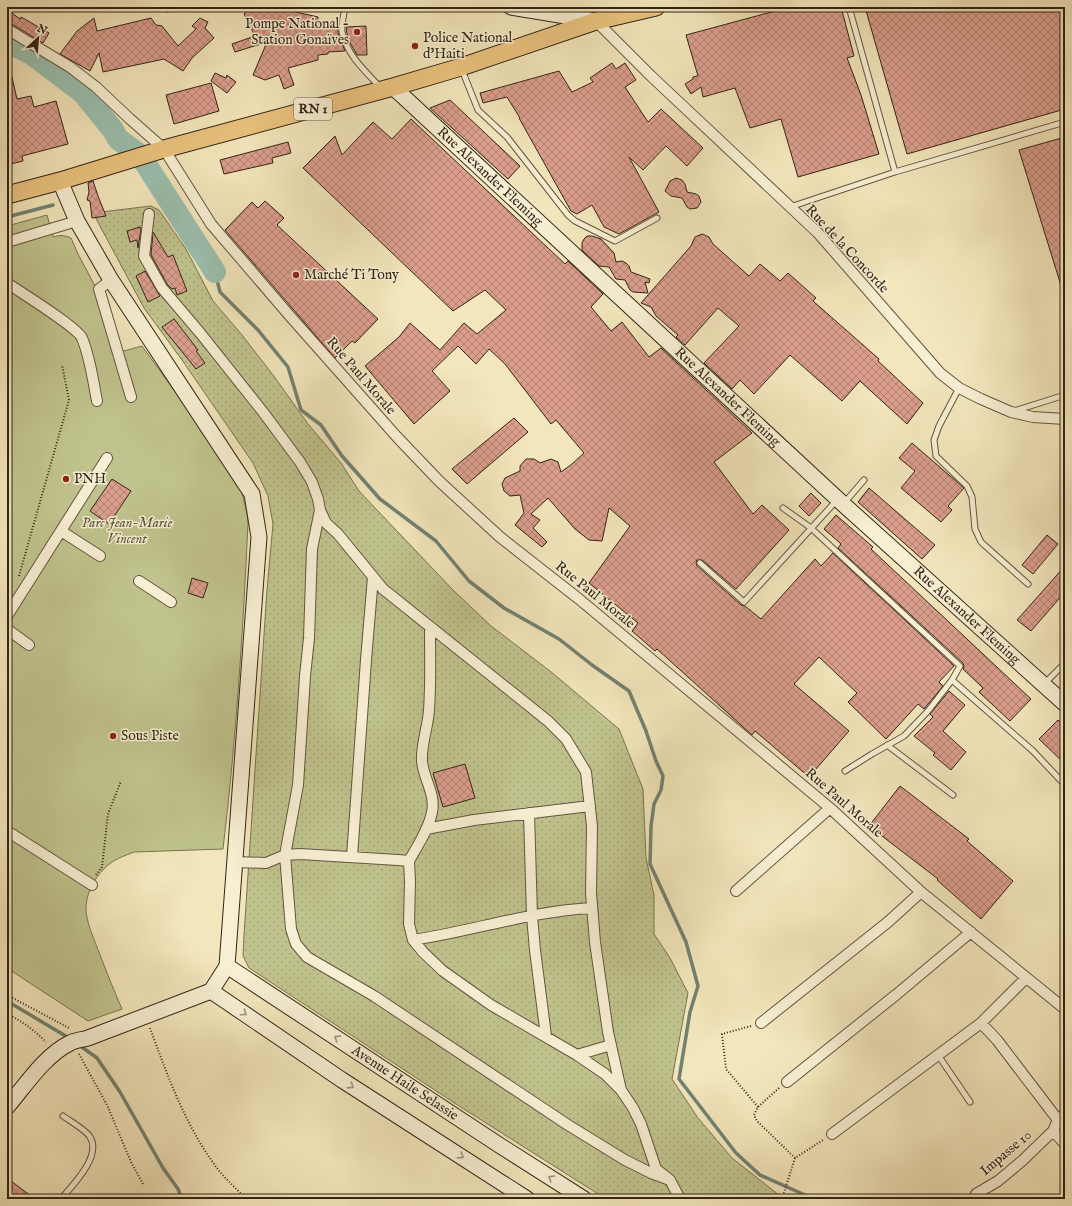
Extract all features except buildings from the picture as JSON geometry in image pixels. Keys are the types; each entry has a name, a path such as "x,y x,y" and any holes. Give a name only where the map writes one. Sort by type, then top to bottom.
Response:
{"main road":[{"name":"RN 1","path":"7,195 60,181 146,154 461,67 596,21 656,7"}],"street":[{"path":"511,7 596,21"},
{"name":"Rue de la Concorde","path":"596,21 651,76 818,233 940,373 959,388 1011,412 1033,417 1065,419"},
{"name":"Rue Paul Morale","path":"7,29 70,67 96,87 164,149 211,224 392,432 439,481 500,537 578,599 830,808 921,892 1065,1009"},
{"name":"Rue Alexander Fleming","path":"388,88 840,502 1065,704"},
{"path":"7,1107 43,1064 66,1046 211,991 227,966 259,537 252,494 111,280 77,221 60,181"},
{"path":"150,214 144,256 162,288 220,358 300,462 312,482 320,510 326,523 338,534 383,589 548,721 566,739 586,772 592,826 591,893 595,942 611,1045 621,1090"},
{"path":"7,242 77,221"},
{"path":"111,280 99,289 131,397"},
{"path":"7,283 69,325 81,336 90,364 97,401"},
{"path":"7,616 107,458"},
{"path":"320,510 312,550 309,638 298,785 285,855 291,929 296,944 307,957 374,996 568,1125 624,1160 651,1174 670,1180"},
{"path":"61,531 100,556"},
{"path":"352,857 373,577"},
{"path":"139,581 171,602"},
{"path":"430,627 429,709 428,725 422,748 422,763 432,795 433,811 426,829 409,861 410,882 408,924 413,940 443,971 491,1005 546,1036 605,1074 621,1090 633,1108 641,1124 656,1169 670,1180 680,1199"},
{"path":"7,629 29,645"},
{"path":"426,829 474,820 590,806"},
{"path":"736,891 830,808"},
{"path":"529,813 532,916 546,1036"},
{"path":"7,831 91,885"},
{"path":"235,862 266,863 285,855 352,857 409,861"},
{"path":"761,1023 888,922 921,892"},
{"path":"413,940 445,935 532,916 560,911 592,908"},
{"path":"787,1082 897,994 971,932"},
{"name":"Avenue Haile Selassie","path":"227,966 499,1145 584,1199"},
{"path":"832,1134 981,1023 1026,978"},
{"path":"211,991 342,1080 527,1199"},
{"path":"981,1023 1061,1117"},
{"path":"577,1055 611,1045"},
{"name":"Impasse 10","path":"976,1196 998,1181 1022,1161 1053,1131 1061,1117"},
{"name":"Impasse 10","path":"1053,1131 1065,1144"}],"lane":[{"path":"162,7 167,9 170,7"},
{"path":"345,7 342,30 352,57 388,88"},
{"path":"849,7 895,172"},
{"path":"461,67 478,110 507,137 568,215 575,221 615,241 657,218"},
{"path":"789,207 895,172 1065,122"},
{"path":"959,388 939,426 934,440 936,456 967,486 972,497 975,529 981,542 1028,584"},
{"path":"1011,412 1065,395"},
{"path":"700,563 744,602 811,528 864,480"},
{"path":"783,508 811,528 960,666 952,680 928,711 904,736 845,771"},
{"path":"1044,684 1065,663"},
{"path":"952,680 1033,751 1065,785"},
{"path":"888,745 953,795"},
{"path":"938,1055 970,1102"},
{"path":"61,1199 86,1167 93,1151 90,1136 63,1116"}],"path":[{"path":"17,580 69,400 62,365"},
{"path":"91,885 102,867 108,814 121,781"},
{"path":"7,995 88,1038"},
{"path":"7,1014 34,1030 79,1052 107,1105 131,1162 143,1184"},
{"path":"146,1016 170,1082 192,1131 217,1169 246,1199"},
{"path":"758,1107 726,1069 722,1034 761,1023"},
{"path":"787,1082 758,1107 754,1115 757,1121 795,1158"},
{"path":"782,1199 795,1158 832,1134"}],"green space":[{"path":"151,206 159,210 186,249 213,301 273,375 308,424 341,463 359,491 453,590 491,626 550,671 619,729 643,789 646,858 654,895 654,934 670,958 688,993 672,1079 698,1118 732,1158 779,1195 777,1199 606,1199 456,1104 249,968 243,956 244,935 267,590 273,524 268,496 253,463 144,308 93,213"},
{"name":"Parc Jean-Marie Vincent","path":"47,215 53,237 66,236 71,238 96,288 113,354 142,346 223,458 241,489 248,523 244,605 232,768 223,849 134,852 118,858 108,865 97,877 88,894 86,906 87,918 122,1009 88,1021 7,968 7,226"}],"waterway":[{"path":"7,42 33,55 83,93 113,130 118,139 140,155 215,272"},
{"path":"7,217 53,205"},
{"path":"215,272 220,292 258,330 288,367 301,410 321,425 342,456 380,499 436,541 469,581 504,608 559,639 629,691 663,776 661,790 654,804 651,826 650,864 686,942 698,986 690,1012 679,1079 736,1153 760,1175 814,1199"},
{"path":"7,1001 69,1038"},
{"path":"79,1045 97,1058 120,1092 163,1168 178,1189 182,1199"}],"place":[{"name":"Pompe National - Station Gonaïves","path":"357,32"},
{"name":"Police National d'Haiti","path":"415,46"},
{"name":"Marché Ti Tony","path":"296,275"},
{"name":"PNH","path":"66,479"},
{"name":"Sous Piste","path":"113,736"}]}
